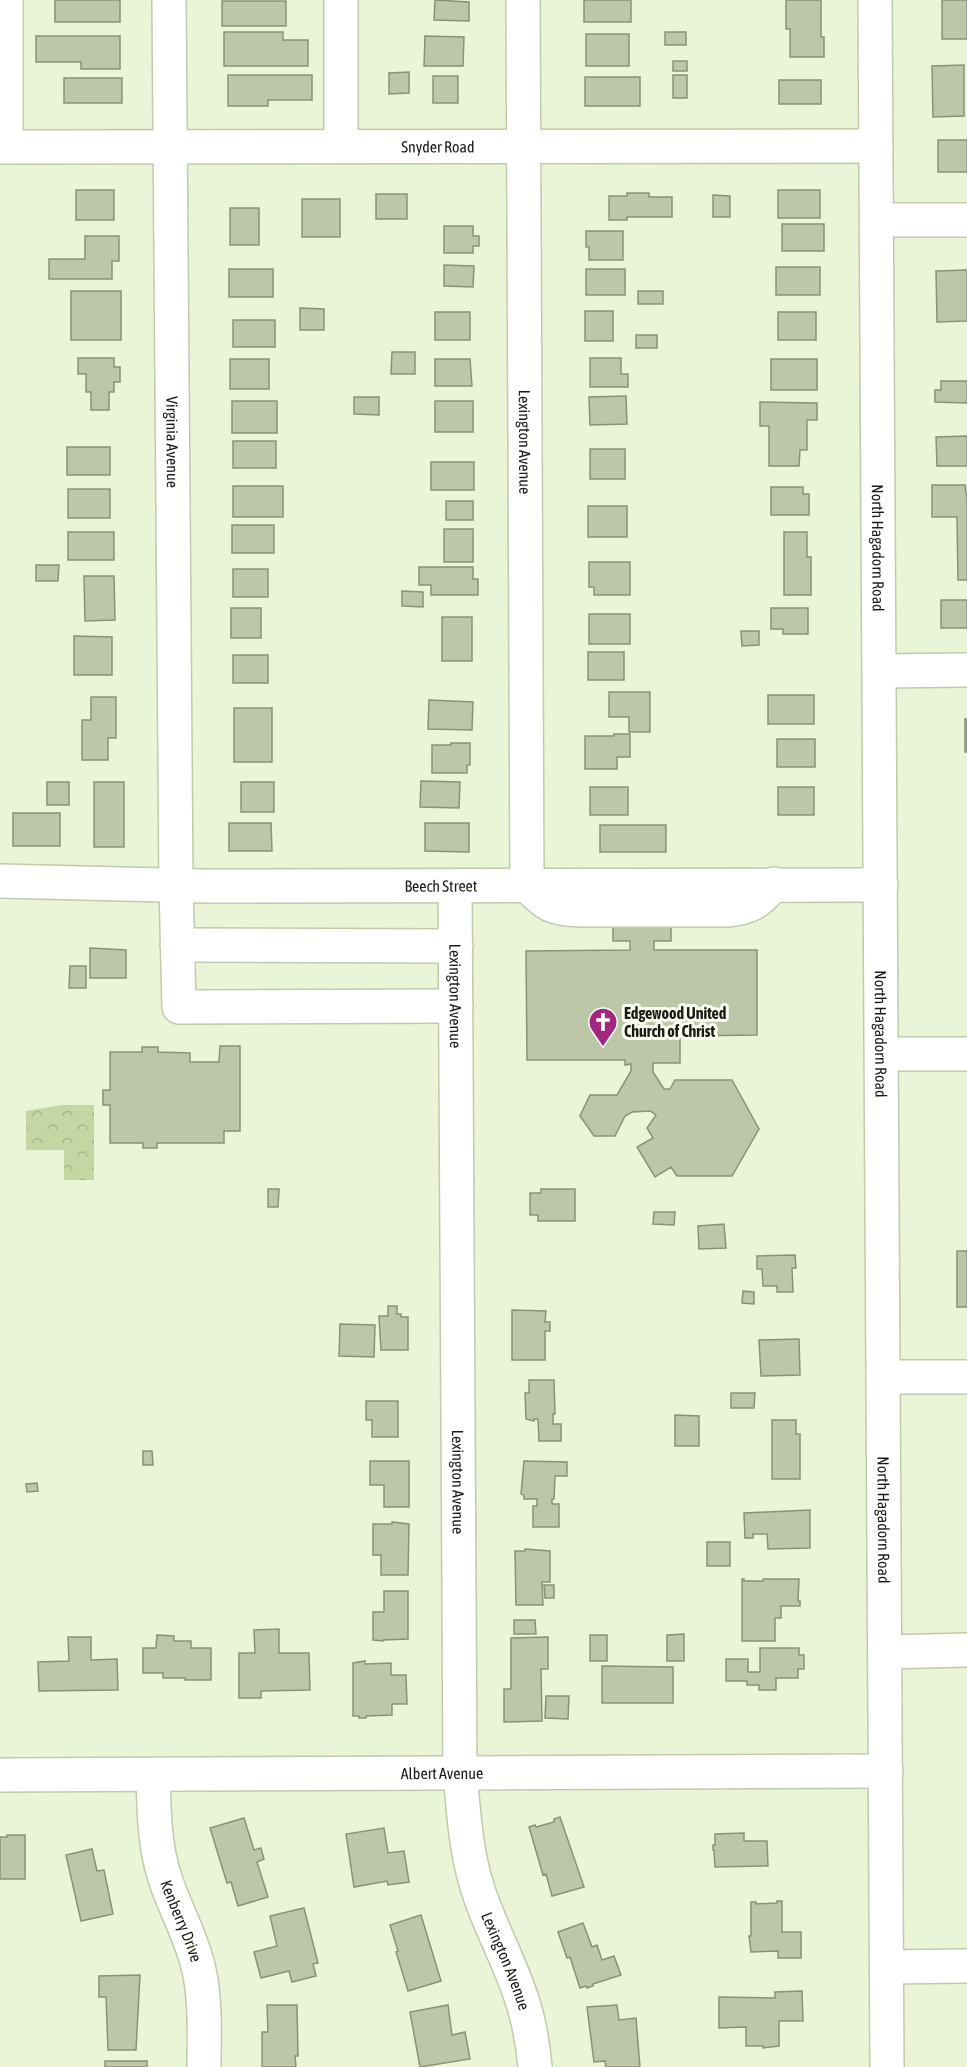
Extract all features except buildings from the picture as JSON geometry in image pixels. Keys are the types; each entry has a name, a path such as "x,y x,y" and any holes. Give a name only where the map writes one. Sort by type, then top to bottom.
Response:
{"street":[{"path":"3,147 6,0"},
{"name":"Virginia Avenue","path":"169,0 179,1006 456,1006"},
{"path":"341,0 341,146"},
{"name":"Lexington Avenue","path":"523,0 527,885"},
{"name":"North Hagadorn Road","path":"875,0 887,2067"},
{"name":"Snyder Road","path":"3,147 876,146"},
{"path":"877,220 967,220"},
{"path":"880,671 967,670"},
{"name":"Beech Street","path":"0,881 176,885 881,885"},
{"name":"Lexington Avenue","path":"455,886 460,1772 473,1873 491,1925 523,2000 533,2047 534,2067"},
{"path":"177,945 456,946"},
{"path":"882,1054 967,1054"},
{"path":"884,1377 967,1377"},
{"path":"886,1652 967,1650"},
{"name":"Albert Avenue","path":"0,1775 886,1771"},
{"name":"Kenberry Drive","path":"153,1775 156,1841 164,1876 187,1931 200,1971 204,2014 204,2067"},
{"path":"887,1966 967,1966"}],"green space":[{"path":"61,1105 94,1105 94,1180 64,1180 64,1150 26,1150 26,1111"}],"place":[{"name":"Edgewood United Church of Christ","path":"603,1048"}]}
